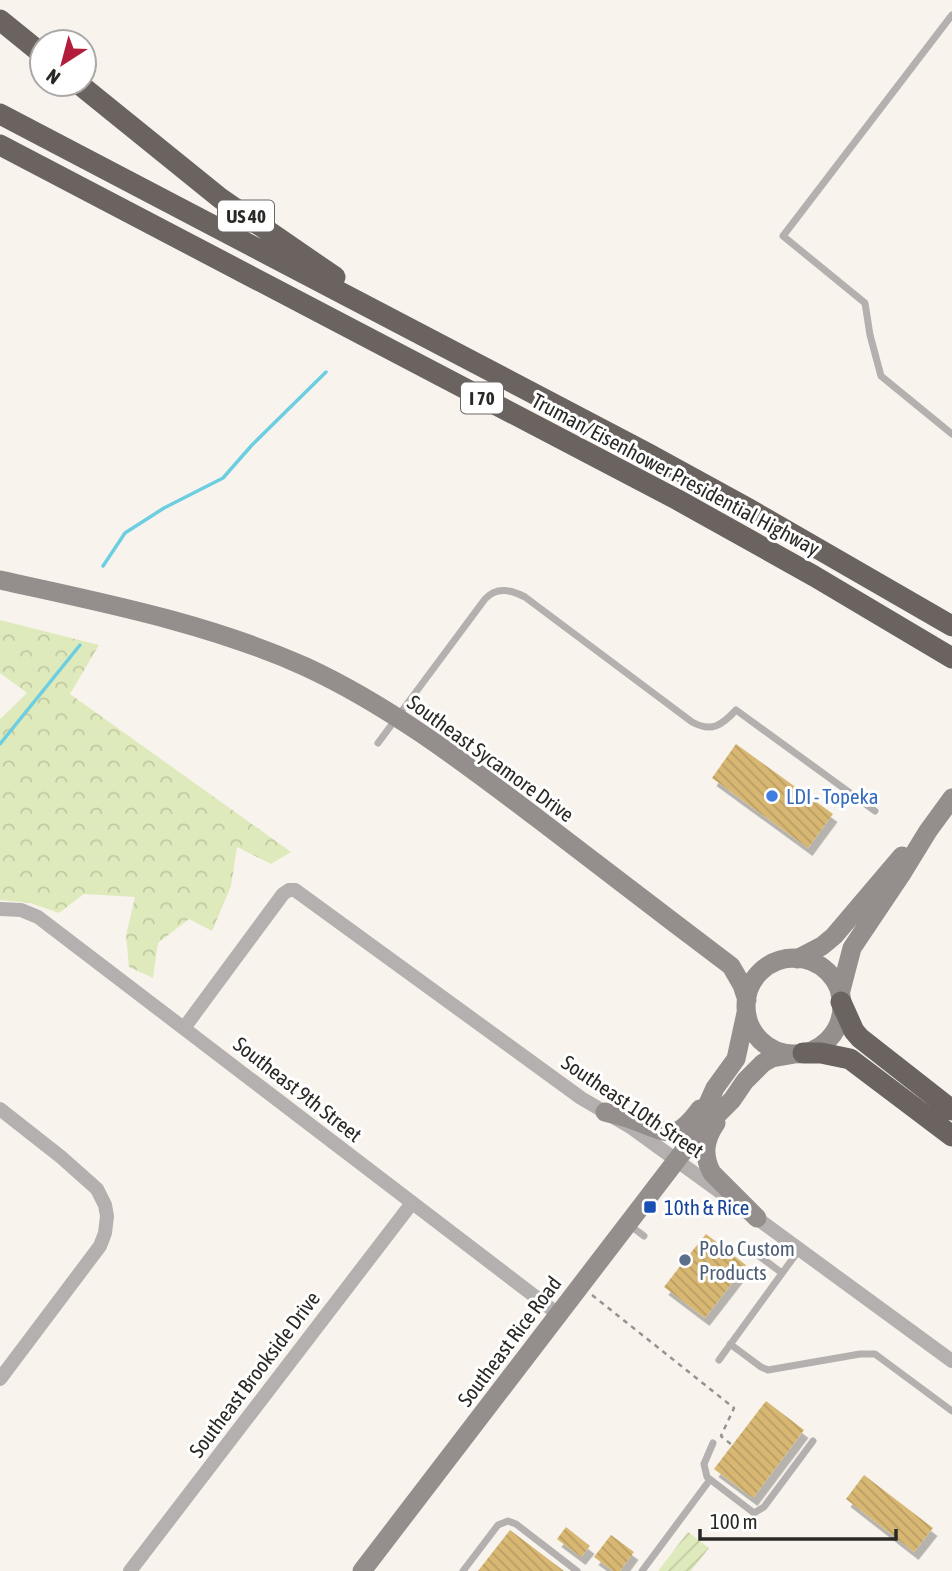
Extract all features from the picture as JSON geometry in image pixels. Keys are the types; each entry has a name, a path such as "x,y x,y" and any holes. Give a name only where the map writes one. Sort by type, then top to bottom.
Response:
{"highway":[{"path":"0,20 28,43"},
{"name":"US 40","path":"96,98 220,198 424,337"},
{"name":"Truman/Eisenhower Presidential Highway","path":"0,114 749,509 952,626"},
{"name":"Truman/Eisenhower Presidential Highway","path":"2,147 678,500 952,658"},
{"path":"841,998 854,1031 860,1038 952,1110"},
{"path":"799,1054 821,1053 850,1059 952,1136"}],"street":[{"name":"Southeast Sycamore Drive","path":"0,580 128,608 219,633 307,667 398,717 450,751 731,966 743,985 747,1006"},
{"path":"928,831 891,867 834,936 822,946 797,959 777,962 760,973 754,981 747,1006 752,1028 763,1042 778,1051 799,1054 824,1044 832,1035 838,1025 852,948 952,798"},
{"name":"Southeast 10th Street","path":"184,1028 283,894 289,890 298,891 581,1098 632,1128 952,1361"},
{"name":"Southeast 9th Street","path":"3,909 21,910 38,917 558,1314"},
{"path":"797,959 814,963 827,972 841,998"},
{"name":"Southeast Rice Road","path":"362,1571 692,1140 723,1094 736,1059 747,1006"},
{"name":"Southeast Rice Road","path":"723,1094 745,1081 772,1058 799,1054"},
{"path":"605,1112 626,1117 659,1132 677,1131 689,1125 723,1094"},
{"path":"723,1094 707,1140 707,1165 757,1218"},
{"path":"0,1109 97,1189 107,1216 100,1245 0,1379"},
{"name":"Southeast Brookside Drive","path":"130,1571 412,1203"}],"lane":[{"path":"952,15 783,236 865,303 881,376 952,434"},
{"path":"378,743 485,599 491,593 508,590 525,597 692,722 702,727 718,726 736,710 874,811"},
{"path":"627,1224 644,1236"},
{"path":"719,1360 799,1249"},
{"path":"755,1253 782,1273"},
{"path":"730,1344 768,1370 860,1354 875,1354 952,1410"},
{"path":"713,1443 704,1464 709,1481 754,1513 760,1511 813,1441"},
{"path":"642,1571 709,1481"},
{"path":"463,1571 498,1525 508,1521 516,1524 577,1571"}],"path":[{"path":"589,1292 734,1408 721,1436 732,1445"}],"green space":[{"path":"0,620 99,645 70,694 291,852 271,864 237,847 231,886 212,931 189,919 158,943 153,978 129,967 126,935 135,897 84,894 59,913 30,903 0,900 0,719 27,693 0,673"},
{"path":"688,1532 709,1548 691,1571 658,1571"}],"building":[{"name":"LDI - Topeka","path":"736,744 833,814 808,848 712,778"},
{"path":"706,1234 746,1265 705,1318 664,1287 681,1265 678,1262 685,1252 689,1255"},
{"path":"766,1401 804,1430 753,1498 714,1469"},
{"path":"864,1475 933,1528 914,1552 846,1499"},
{"path":"566,1527 590,1546 581,1557 557,1539"},
{"path":"510,1530 564,1571 478,1571"},
{"path":"611,1535 634,1552 620,1571 613,1571 594,1557"}],"waterway":[{"path":"103,566 125,533 164,508 223,478 252,445 326,372"},
{"path":"0,744 80,645"}],"place":[{"name":"LDI - Topeka","path":"772,796"},
{"name":"10th & Rice","path":"650,1207"},
{"name":"Polo Custom Products","path":"685,1260"}]}
